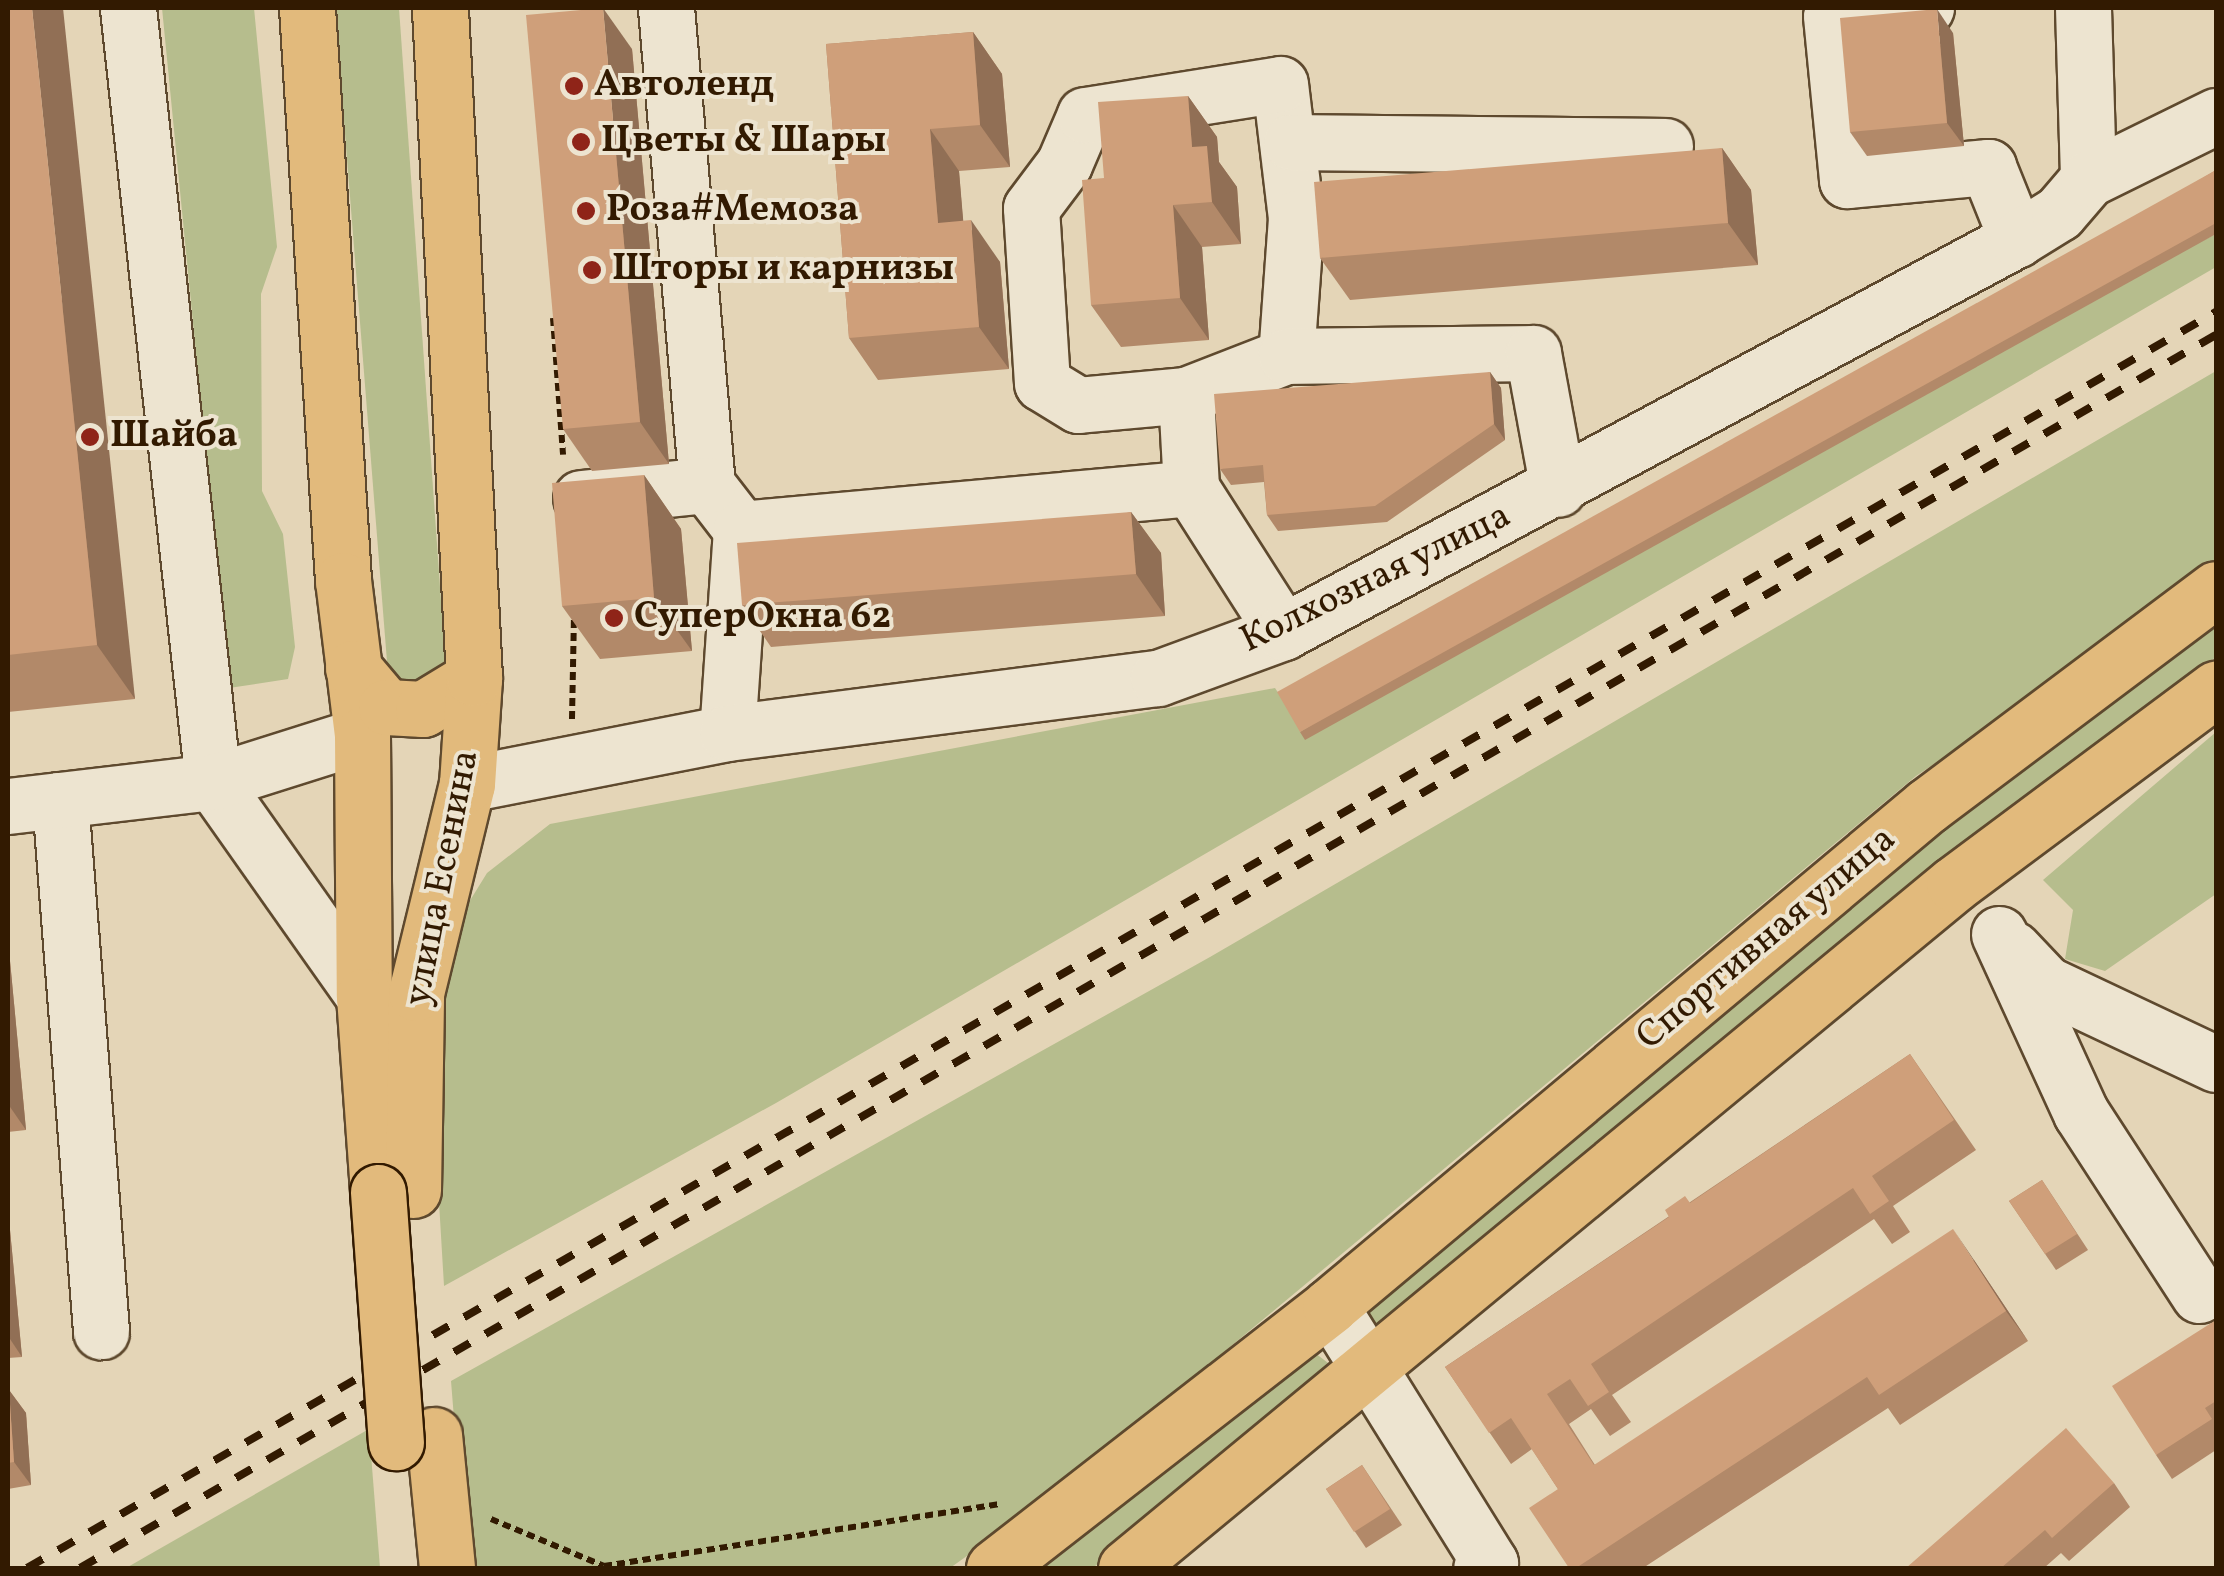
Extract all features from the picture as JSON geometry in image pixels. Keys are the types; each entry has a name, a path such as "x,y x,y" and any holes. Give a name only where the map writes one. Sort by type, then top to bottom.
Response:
{"main road":[{"name":"улица Есенина","path":"306,8 353,668 362,735 364,996 396,1191 415,1439 410,1568"},
{"name":"улица Есенина","path":"396,1191 416,993 466,784 474,678 440,8"},
{"name":"Спортивная улица","path":"994,1568 1330,1306 1897,830 2216,589"},
{"path":"353,668 386,707 424,709 474,678"},
{"name":"Спортивная улица","path":"1126,1568 1374,1370 1954,884 2216,689"},
{"name":"улица Есенина","path":"415,1439 447,1568"}],"street":[{"path":"128,8 213,782 364,996"},
{"path":"666,8 707,485 741,529 727,734"},
{"path":"2083,8 2088,180"},
{"path":"1914,18 1831,16 1847,180 1988,167 2017,239"},
{"path":"1286,356 1296,218 1291,142 1280,84 1085,115 1064,164 1031,208 1042,383 1078,405 1186,395 1286,356 1553,349 1558,489"},
{"name":"Колхозная улица","path":"466,784 727,734 1158,678 1283,632 1558,489 2017,239 2059,213 2088,180 2216,116"},
{"path":"1291,142 1665,146"},
{"path":"1186,395 1191,488 1283,632"},
{"path":"566,500 707,485"},
{"path":"741,529 1191,488"},
{"path":"8,806 213,782 362,735"},
{"path":"60,800 101,1332"},
{"path":"1954,884 2046,984 2216,1064"},
{"path":"1999,934 2081,1113 2199,1295"},
{"path":"1330,1306 1374,1370 1490,1563 1482,1568"}],"path":[{"path":"552,303 566,500"},
{"path":"568,766 573,598"},
{"path":"473,1512 606,1567 1012,1502"}],"green space":[{"path":"162,8 254,8 277,247 261,294 262,491 283,534 295,647 288,679 229,688"},
{"path":"335,8 399,8 446,671 414,693 388,674"},
{"path":"2216,234 2216,267 776,1103 444,1286 429,1034 458,920 487,873 550,824 1275,688 1283,700"},
{"path":"2216,371 2216,577 1916,776 1051,1496 950,1568 466,1568 451,1381 1210,957"},
{"path":"2216,625 2216,657 1990,822 1982,838 1386,1338 1367,1326 1369,1312 1958,809"},
{"path":"2216,732 2216,894 2105,971 2065,959 2073,910 2043,880"},
{"path":"1315,1353 1332,1366 1130,1543 1092,1568 1038,1568"},
{"path":"369,1429 380,1568 126,1568"}],"building":[{"path":"8,8 32,8 97,645 8,655"},
{"path":"603,8 640,422 563,429 526,15"},
{"path":"1937,9 1947,123 1850,132 1840,18"},
{"path":"973,32 980,125 930,129 938,223 971,220 979,327 849,338 826,44"},
{"path":"1188,96 1192,147 1207,146 1212,202 1173,205 1180,298 1091,305 1082,180 1104,178 1098,102"},
{"path":"1722,148 1728,223 1320,258 1314,182"},
{"path":"2216,170 2216,223 1300,732 1277,692"},
{"path":"1490,372 1494,424 1375,506 1267,515 1263,465 1220,469 1214,394"},
{"path":"644,475 654,598 562,606 552,483"},
{"path":"1131,512 1136,574 742,605 737,543"},
{"path":"1910,1054 1954,1120 1872,1176 1889,1201 1870,1214 1853,1188 1591,1364 1609,1392 1588,1406 1570,1379 1547,1394 1594,1465 1953,1229 2006,1311 1879,1395 1867,1377 1576,1568 1569,1568 1529,1508 1558,1489 1511,1418 1489,1433 1445,1367 1669,1217 1665,1210 1685,1196 1690,1203"},
{"path":"2042,1180 2077,1234 2045,1254 2009,1201"},
{"path":"2216,1320 2216,1401 2205,1408 2212,1419 2156,1455 2112,1386"},
{"path":"8,1390 14,1462 8,1463"},
{"path":"2066,1428 2114,1483 2052,1538 2045,1530 2001,1568 1906,1568"},
{"path":"1362,1465 1390,1509 1354,1532 1326,1489"}],"railway":[{"path":"27,1568 2216,312"},
{"path":"80,1568 2216,335"}],"place":[{"name":"Автоленд","path":"574,86"},
{"name":"Цветы & Шары","path":"581,142"},
{"name":"Роза#Мемоза","path":"586,211"},
{"name":"Шторы и карнизы","path":"592,270"},
{"name":"Шайба","path":"90,437"},
{"name":"СуперОкна 62","path":"614,618"}]}
